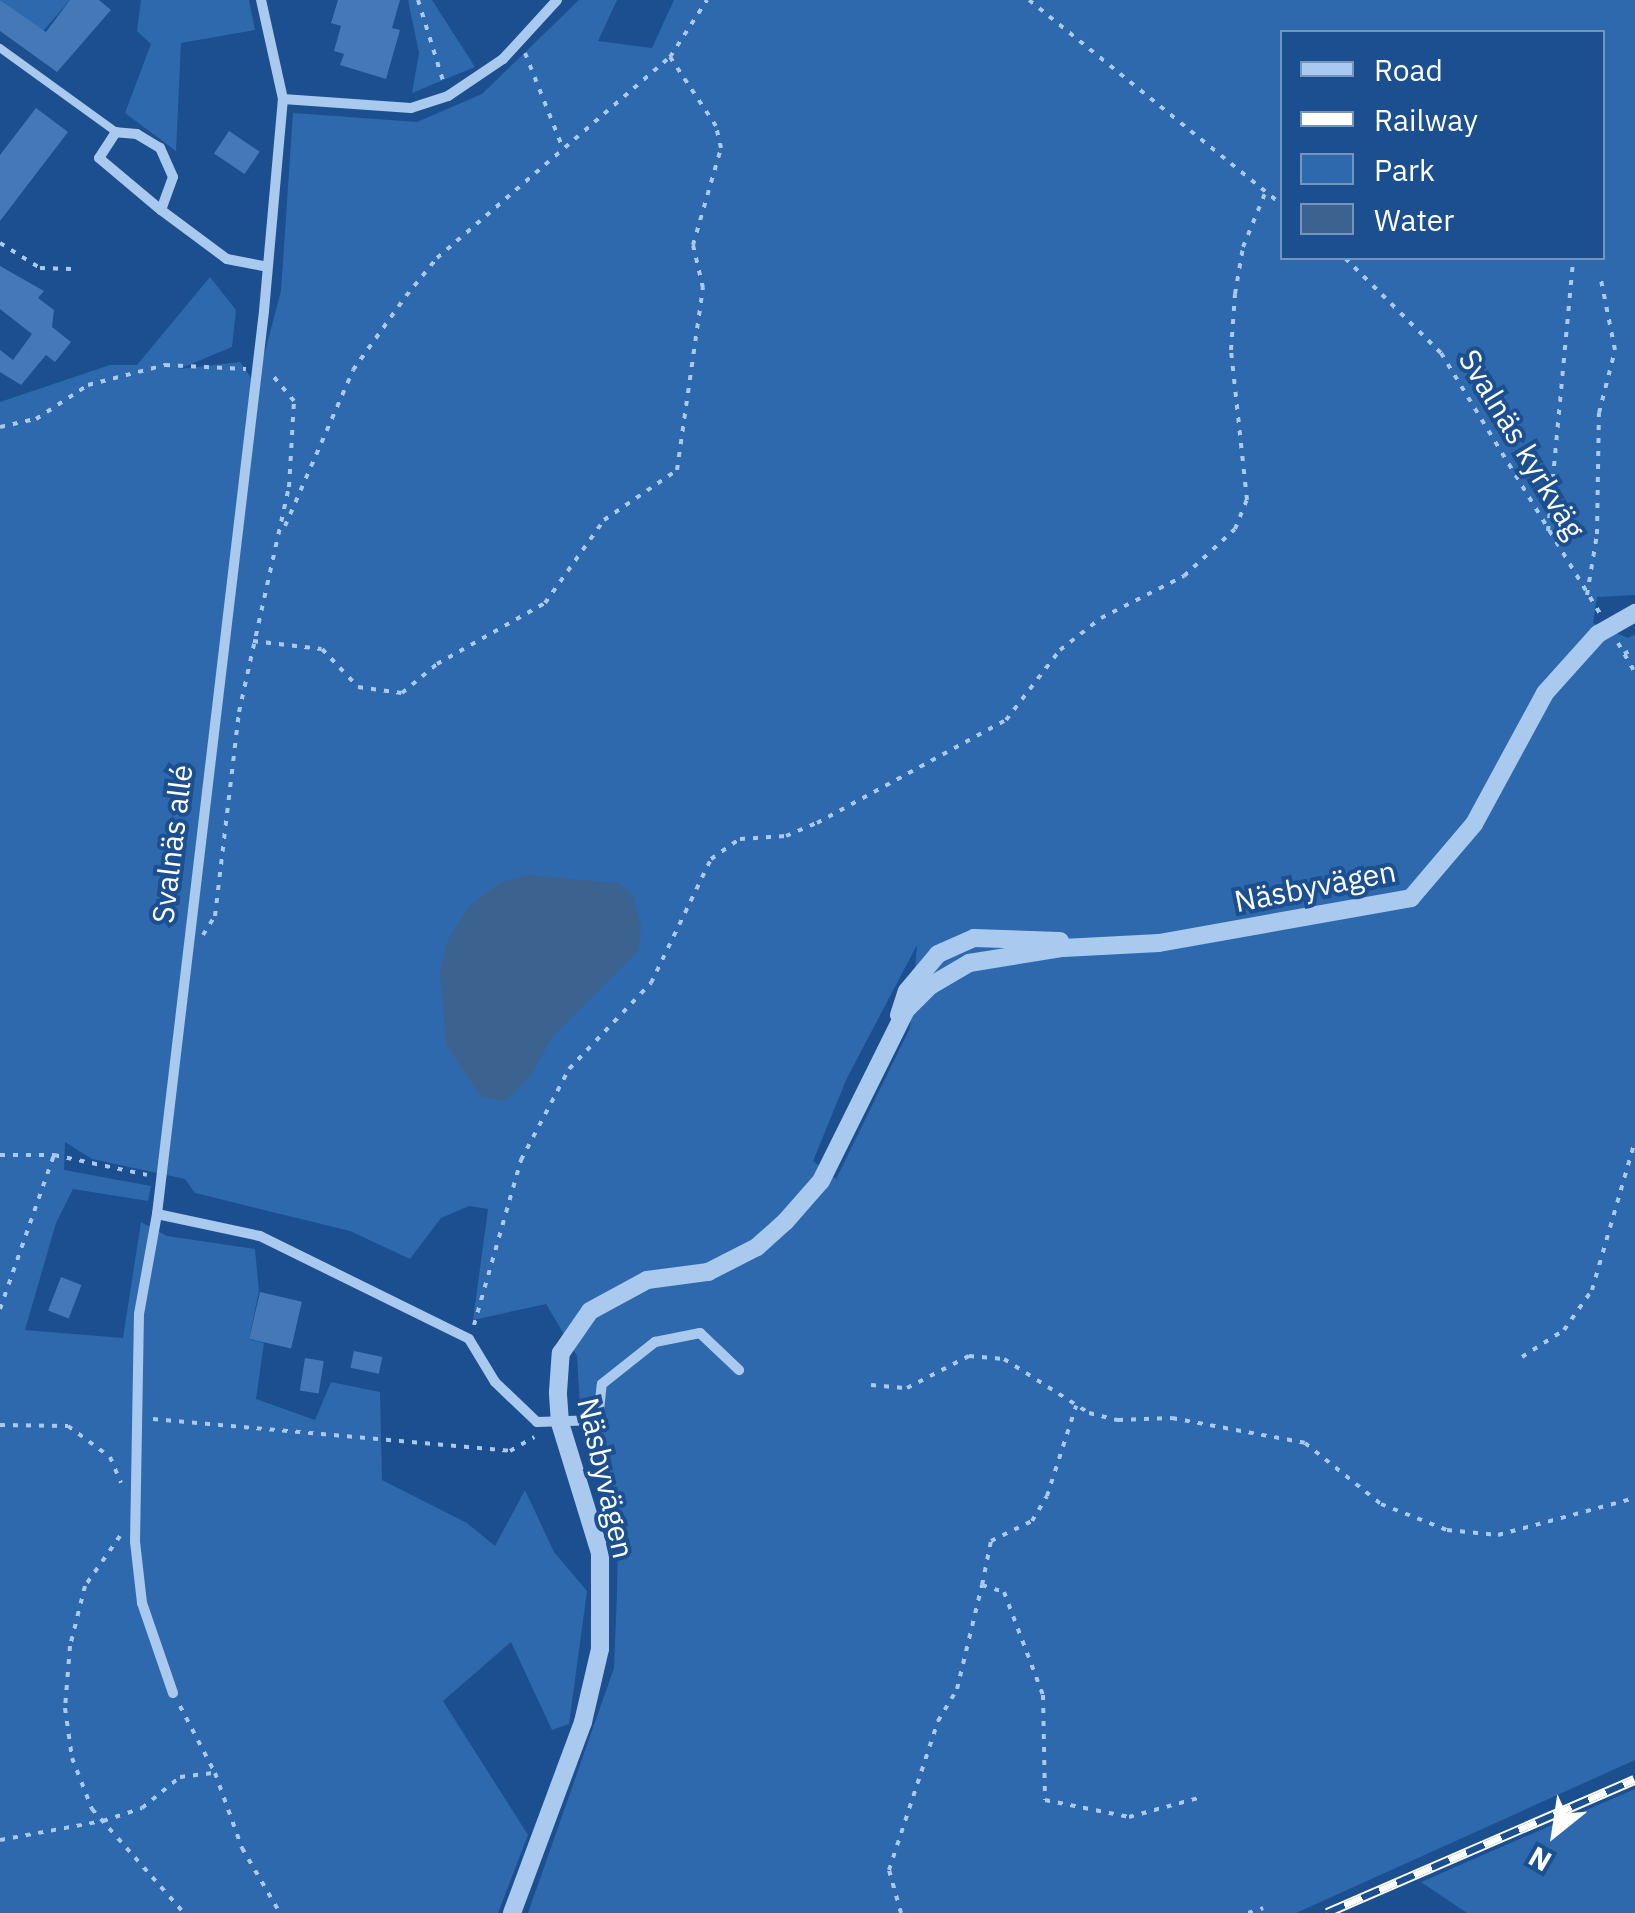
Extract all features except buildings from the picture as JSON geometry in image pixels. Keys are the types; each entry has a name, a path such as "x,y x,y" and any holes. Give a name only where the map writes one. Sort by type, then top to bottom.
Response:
{"street":[{"name":"Svalnäs allé","path":"173,1693 142,1602 134,1517 139,1314 157,1214 184,947 283,99 261,0"},
{"path":"283,99 411,108 448,96 477,80 520,41 556,0"},
{"path":"161,210 173,177 160,148 137,134 116,132 99,158 161,210 227,259 264,266"},
{"name":"Näsbyvägen","path":"512,1913 583,1722 600,1649 600,1552 560,1423 562,1353 590,1311 647,1280 708,1272 757,1247 786,1222 822,1182 894,1029 930,986 969,963 1158,943 1411,898 1474,824 1545,693 1610,628 1635,613"},
{"path":"157,1214 260,1236 469,1338 514,1403 537,1422 598,1420 602,1384 654,1342 700,1333 739,1370"}],"lane":[{"path":"0,48 116,132"}],"path":[{"path":"418,0 448,96"},
{"path":"184,947 207,933 215,916 253,641 283,530 353,370 437,258 562,146 670,57 708,0"},
{"path":"1028,0 1280,203"},
{"path":"520,41 562,146"},
{"path":"253,641 322,649 358,687 402,694 438,664 545,602 604,520 678,470 703,288 692,245 721,148 716,126 670,57"},
{"path":"469,1338 522,1160 569,1069 651,983 711,859 740,839 786,836 818,824 1006,720 1060,650 1101,618 1184,576 1235,529 1248,500 1231,350 1235,294 1244,246 1266,191"},
{"path":"0,242 40,268 72,269"},
{"name":"Svalnäs kyrkväg","path":"1347,260 1441,353 1635,674"},
{"path":"1548,531 1572,260"},
{"path":"1587,595 1598,534 1599,413 1615,350 1601,280"},
{"path":"0,426 36,419 88,385 165,365 254,369 277,374 294,401 283,530"},
{"path":"1624,654 1635,648"},
{"path":"1522,1357 1564,1330 1592,1290 1635,1141"},
{"path":"0,1155 54,1155 158,1178"},
{"path":"0,1309 54,1155"},
{"path":"871,1385 907,1388 970,1356 1004,1359 1076,1406 1118,1420 1172,1418 1305,1443 1381,1504 1447,1530 1498,1535 1635,1498"},
{"path":"900,1913 889,1870 938,1722 958,1689 991,1541 1032,1522 1047,1496 1076,1406"},
{"path":"134,1417 510,1451 560,1423"},
{"path":"0,1425 68,1426 110,1456 122,1487"},
{"path":"134,1517 84,1586 70,1646 65,1708 72,1758 103,1821 184,1913"},
{"path":"982,1585 1004,1592 1043,1696 1045,1800 1129,1817 1202,1797"},
{"path":"173,1693 215,1773 242,1848 280,1913"},
{"path":"0,1840 103,1821 142,1808 180,1778 215,1773"},
{"path":"1248,1913 1263,1908"}],"green space":[{"path":"0,0 70,0 43,31"},
{"path":"141,0 249,0 255,30 181,43 176,151 125,113 151,44 137,31"},
{"path":"408,0 432,0 475,67 412,93 419,53"},
{"path":"579,0 617,0 598,41 652,48 674,0 1635,0 1635,595 1597,597 1593,623 1628,638 1635,634 1635,1760 1296,1913 528,1913 614,1668 617,1593 618,1533 580,1406 577,1356 546,1304 473,1320 488,1209 469,1206 441,1218 410,1259 350,1231 195,1193 185,1179 92,1159 65,1142 64,1170 151,1186 148,1201 73,1189 56,1223 25,1330 123,1338 141,1222 167,1236 255,1249 259,1291 249,1339 264,1343 256,1399 315,1420 331,1382 380,1392 382,1480 467,1523 495,1546 525,1490 554,1552 587,1591 569,1724 552,1730 511,1642 443,1701 528,1835 498,1913 0,1913 0,402 110,365 137,365 210,277 236,310 232,347 179,369 240,362 256,385 281,291 293,113 417,122 482,94","holes":["917,945 910,1028 836,1179 813,1161 847,1078"]},
{"path":"1635,1789 1635,1913 1467,1913 1421,1882"}],"water":[{"path":"527,875 617,883 632,894 641,924 639,950 552,1037 532,1074 506,1101 481,1097 446,1044 440,972 447,942 469,906 500,883"}],"railway":[{"path":"1327,1913 1635,1780"}]}
